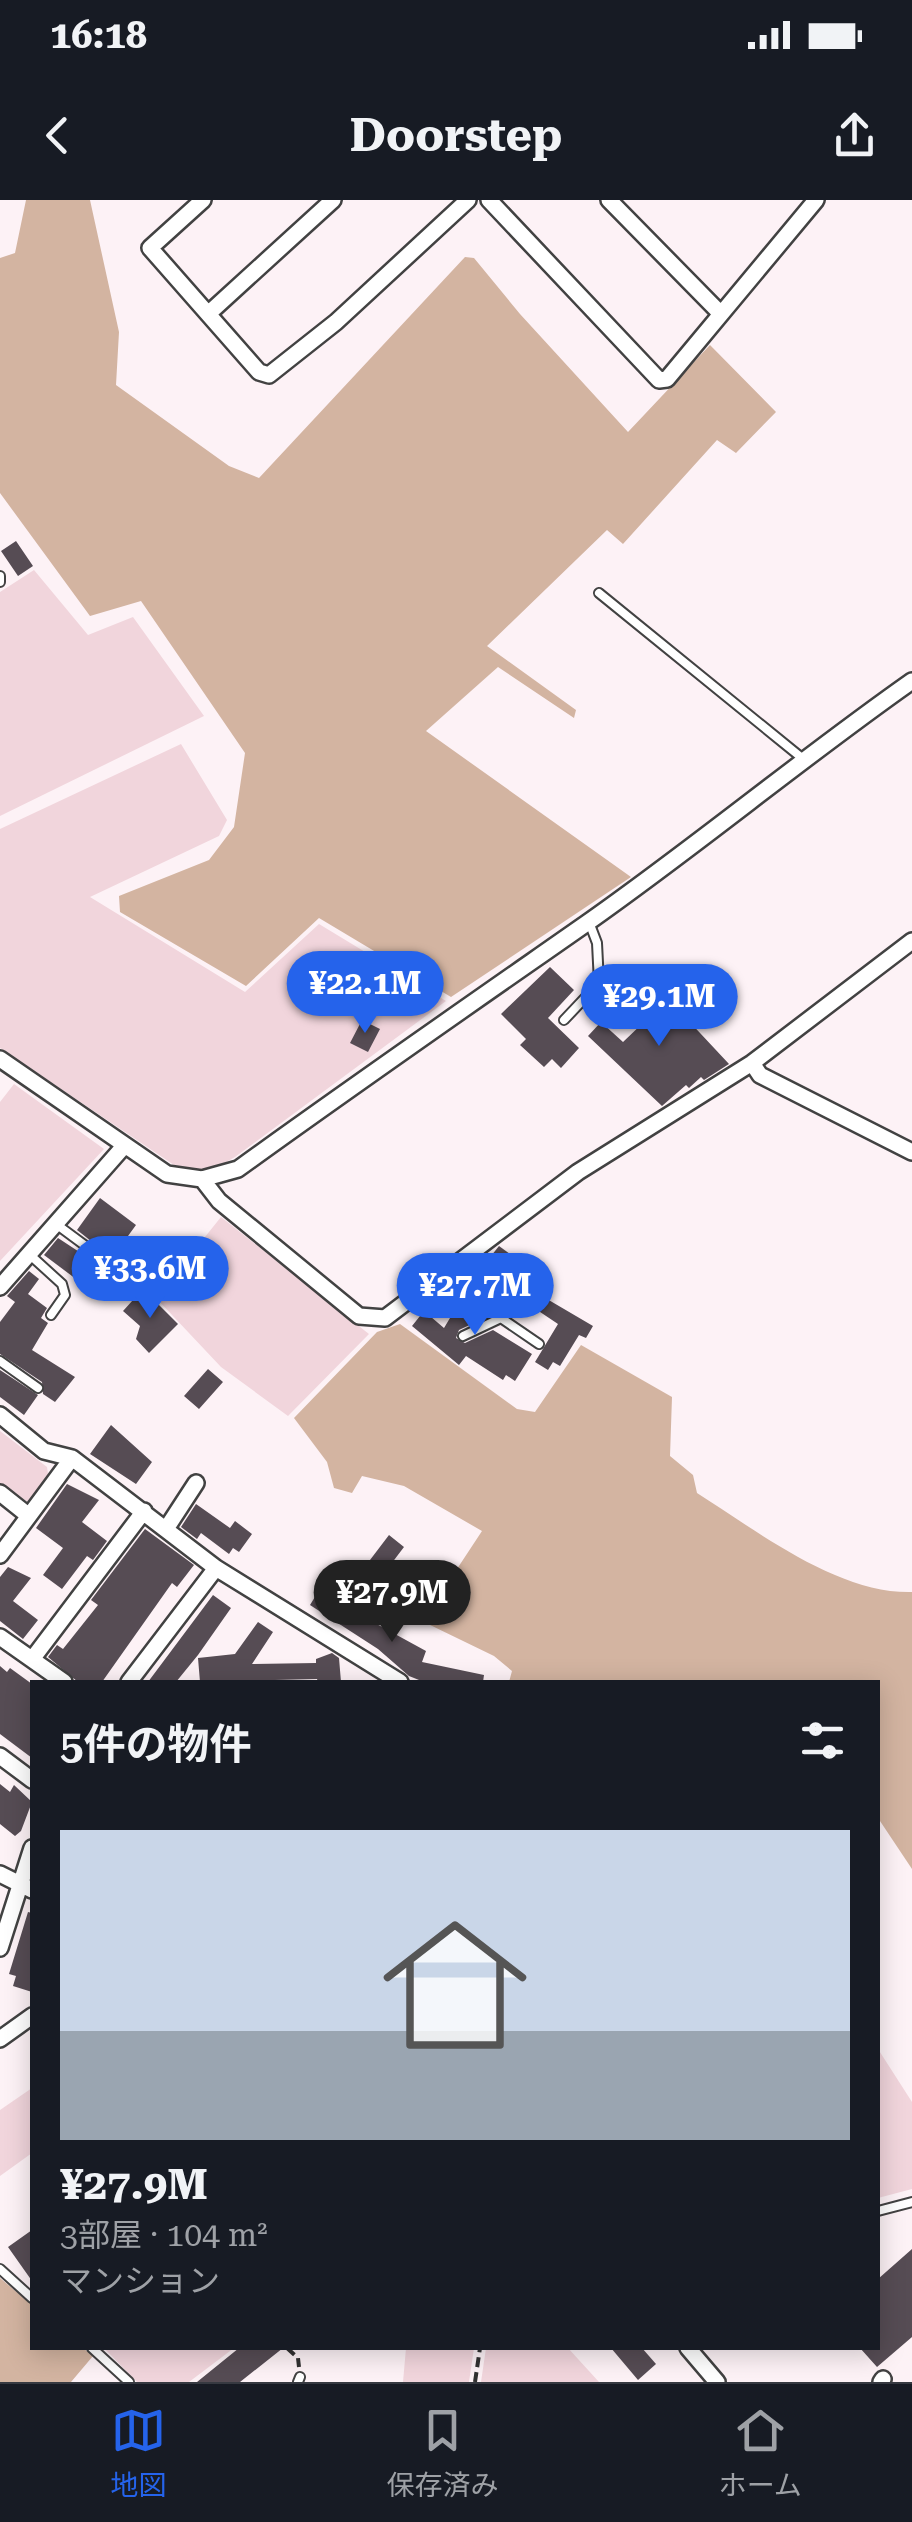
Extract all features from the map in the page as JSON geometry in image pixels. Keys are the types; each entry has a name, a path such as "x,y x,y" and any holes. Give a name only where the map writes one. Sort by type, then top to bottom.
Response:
{"street":[{"path":"203,200 150,248 259,372 268,375 336,322 468,200"},
{"path":"208,314 333,200"},
{"path":"489,200 659,380 667,379 816,200"},
{"path":"609,200 721,314"},
{"path":"0,1060 167,1174 202,1179 238,1169 461,1007 589,922 802,758 912,682"},
{"path":"202,1179 218,1200 359,1316 385,1318 578,1172 752,1064 912,941"},
{"path":"752,1064 760,1076 912,1152"},
{"path":"0,1287 125,1145"},
{"path":"0,1415 44,1451 72,1458 216,1568 393,1680"},
{"path":"0,1555 72,1458"},
{"path":"166,1529 196,1483"},
{"path":"0,1493 28,1516"},
{"path":"32,1658 144,1512"},
{"path":"132,1680 216,1568"},
{"path":"0,1637 61,1680"},
{"path":"0,1756 30,1778"},
{"path":"0,1948 26,1888 30,1861"},
{"path":"0,1874 26,1888"},
{"path":"0,2039 30,2017"},
{"path":"690,2350 718,2382"}],"lane":[{"path":"599,593 802,758"},
{"path":"564,1020 599,983 599,956 589,922"},
{"path":"56,1223 137,1284"},
{"path":"29,1254 62,1284 65,1294 52,1315"},
{"path":"456,1264 504,1296 501,1318"},
{"path":"463,1336 501,1318"},
{"path":"501,1318 539,1344"},
{"path":"0,1361 38,1388"},
{"path":"880,2210 912,2202"},
{"path":"0,2269 30,2296"},
{"path":"94,2350 129,2382"}],"path":[{"path":"289,2350 298,2358 299,2379"},
{"path":"474,2382 480,2350"}],"shaded area":[{"path":"26,200 90,200 119,332 116,385 229,466 259,478 465,257 474,258 628,432 710,345 776,412 736,453 717,440 623,544 607,530 487,646 576,710 574,718 498,667 426,731 631,877 451,997 319,918 246,986 120,912 119,896 209,860 234,827 245,753 141,601 90,616 0,493 0,258 15,253"},
{"path":"34,570 88,635 133,617 204,716 0,816 0,592"},
{"path":"181,744 227,820 219,836 90,897 245,992 319,924 446,1001 214,1169 177,1167 0,1048 0,829"},
{"path":"14,1084 104,1149 0,1261 0,1102"},
{"path":"221,1217 369,1334 288,1416 221,1367 156,1298"},
{"path":"400,1324 517,1409 535,1412 581,1345 672,1397 670,1456 693,1475 697,1493 827,1572 884,1590 912,1592 912,1869 880,1821 880,1680 510,1680 512,1671 494,1656 393,1607 426,1616 482,1531 404,1486 362,1476 352,1493 334,1488 327,1462 294,1418 377,1332"},
{"path":"0,1431 47,1467 48,1474 28,1502 0,1485"},
{"path":"880,2052 912,2102 912,2189 880,2197"},
{"path":"30,2089 30,2154 0,2176 0,2110"},
{"path":"0,2278 30,2303 30,2350 86,2350 93,2356 71,2382 0,2382"},
{"path":"106,2350 231,2350 189,2382 137,2382"},
{"path":"406,2350 474,2350 469,2382 403,2382"},
{"path":"486,2350 570,2350 599,2382 481,2382"}],"building":[{"path":"16,541 33,566 18,576 1,551"},
{"path":"550,967 574,990 548,1018 579,1048 561,1068 552,1059 544,1067 520,1045 526,1039 501,1014"},
{"path":"619,974 675,1029 686,1018 729,1064 704,1080 701,1077 689,1088 686,1085 662,1106 588,1036 601,1022 623,1042 645,1021 608,984"},
{"path":"362,1020 380,1029 368,1052 350,1043"},
{"path":"100,1198 136,1225 120,1247 164,1280 156,1292 77,1230"},
{"path":"58,1238 90,1259 76,1279 44,1255"},
{"path":"499,1246 528,1267 518,1282 593,1326 586,1338 579,1335 560,1366 553,1362 548,1370 535,1362 558,1324 479,1271"},
{"path":"29,1271 39,1279 28,1294 47,1308 41,1318 48,1323 32,1350 75,1377 55,1402 43,1394 42,1382 0,1354 0,1322 15,1302 7,1296"},
{"path":"471,1283 492,1297 478,1321 459,1330 456,1338 465,1343 493,1330 532,1354 515,1381 506,1375 503,1380 466,1356 459,1365 412,1326 424,1311 444,1328"},
{"path":"143,1289 178,1324 149,1353 136,1339 140,1326 123,1311"},
{"path":"208,1369 223,1382 199,1409 184,1396"},
{"path":"0,1370 38,1395 24,1415 0,1397"},
{"path":"111,1425 152,1462 136,1484 90,1454"},
{"path":"67,1484 99,1500 82,1522 107,1541 93,1560 87,1556 62,1589 43,1575 63,1548 36,1528"},
{"path":"196,1504 230,1528 235,1521 252,1534 239,1552 233,1548 229,1554 201,1533 197,1539 181,1527"},
{"path":"145,1529 194,1565 177,1587 172,1583 103,1680 76,1680 48,1657 57,1645 63,1649 98,1605 91,1600"},
{"path":"389,1535 404,1547 385,1572 370,1560"},
{"path":"8,1567 31,1578 13,1601 38,1620 23,1639 0,1621 0,1577"},
{"path":"318,1592 426,1651 422,1662 484,1675 483,1680 419,1680 409,1676 378,1649 310,1605"},
{"path":"213,1595 231,1608 178,1680 149,1680"},
{"path":"258,1622 273,1632 252,1664 316,1663 316,1659 332,1653 339,1658 341,1680 200,1680 198,1658 235,1654"},
{"path":"0,1666 7,1672 10,1668 30,1683 30,1756 0,1734"},
{"path":"0,1784 10,1792 14,1785 30,1800 30,1807 21,1831 15,1836 0,1824"},
{"path":"30,1912 30,1991 13,1986 16,1976 9,1974"},
{"path":"30,2231 30,2278 8,2247"},
{"path":"912,2249 912,2337 877,2367 862,2350 880,2350 880,2277"},
{"path":"237,2350 280,2350 240,2382 197,2382"},
{"path":"613,2350 644,2350 656,2364 638,2380"}]}
